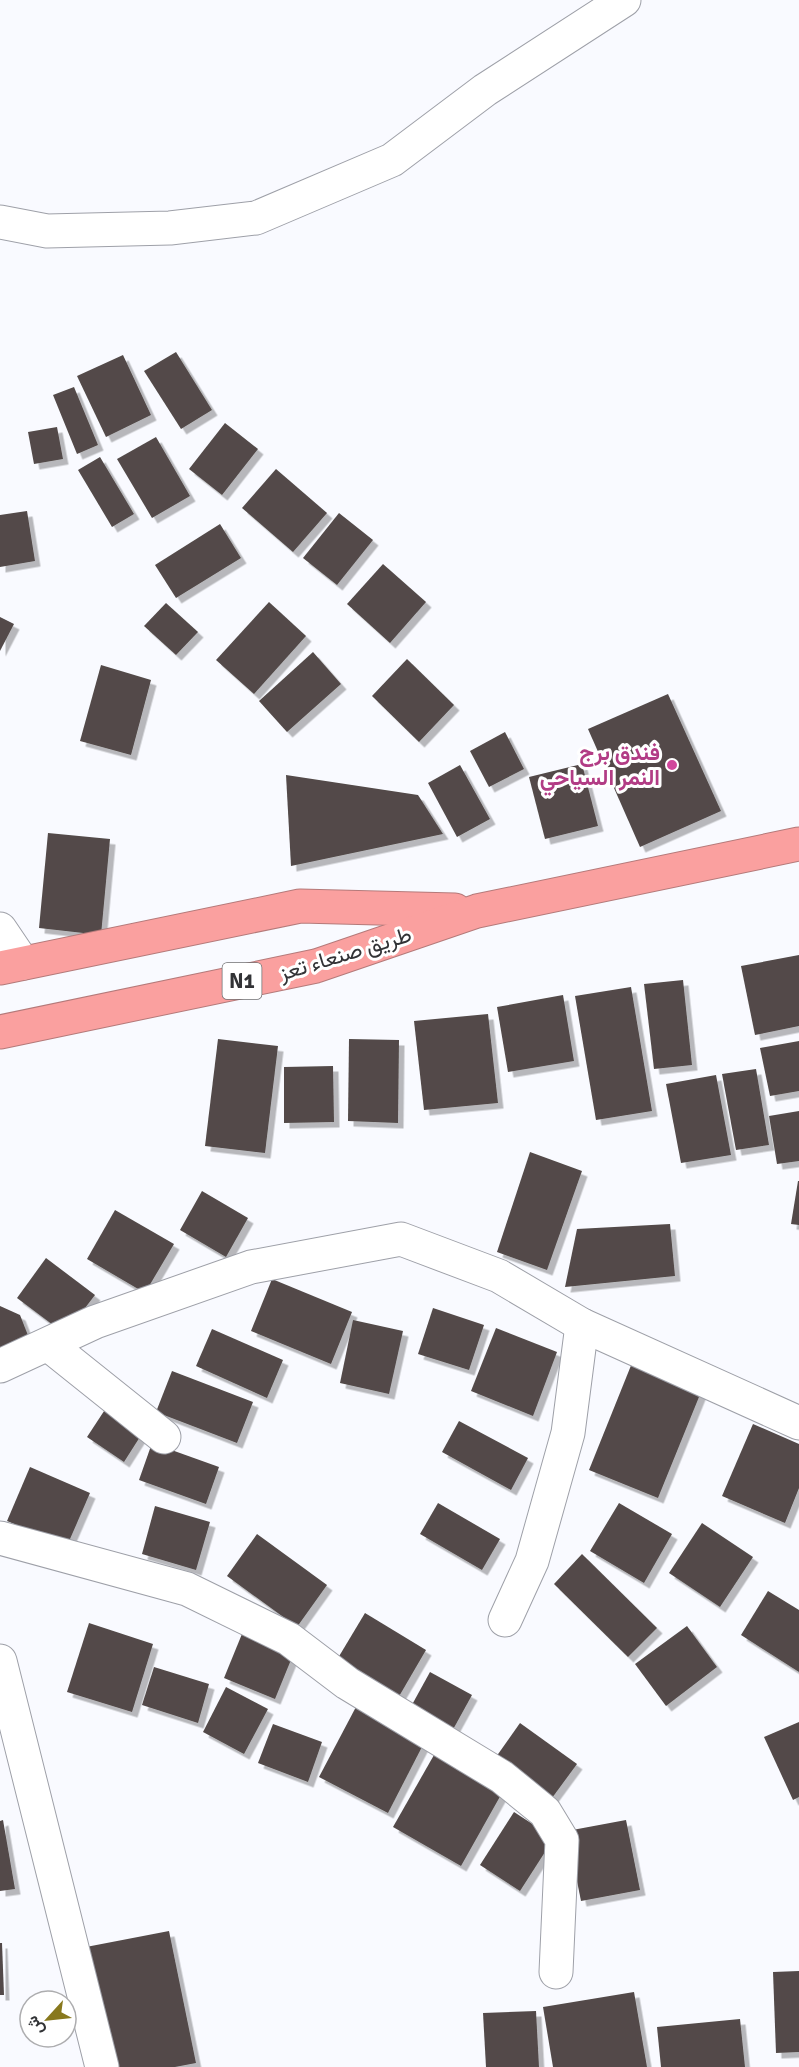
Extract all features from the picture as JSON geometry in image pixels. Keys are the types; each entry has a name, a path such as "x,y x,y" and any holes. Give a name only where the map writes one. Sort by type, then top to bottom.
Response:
{"highway":[{"name":"طريق صنعاء تعز","path":"0,1032 316,966 477,910 799,844"},
{"name":"طريق صنعاء تعز","path":"12,966 300,906 477,910"}],"street":[{"path":"0,222 58,230 170,228 256,218 392,160 485,90 624,0"},
{"path":"0,929 12,966"},
{"path":"0,1366 95,1322 251,1267 401,1239 500,1276 582,1324 799,1423"},
{"path":"505,1620 532,1560 567,1433 582,1324"},
{"path":"49,1345 164,1437"},
{"path":"0,1538 188,1589 289,1639 347,1683 502,1777 545,1812 562,1840 556,1972"},
{"path":"0,1661 102,2067"}],"building":[{"path":"176,352 212,410 181,429 144,371"},
{"path":"123,355 151,415 106,437 77,376"},
{"path":"74,387 98,445 77,454 53,395"},
{"path":"225,423 258,449 222,495 189,469"},
{"path":"57,427 63,459 34,464 28,432"},
{"path":"156,437 190,496 152,518 117,459"},
{"path":"100,457 134,514 112,527 78,470"},
{"path":"276,469 327,513 293,552 242,508"},
{"path":"27,511 35,561 0,567 0,515"},
{"path":"339,513 373,540 337,585 303,558"},
{"path":"220,524 241,558 176,598 155,565"},
{"path":"383,564 426,602 390,643 347,604"},
{"path":"269,602 306,636 254,694 216,660"},
{"path":"166,603 198,632 176,655 144,626"},
{"path":"0,617 14,624 0,651"},
{"path":"313,652 341,684 287,732 259,701"},
{"path":"407,659 454,705 419,742 372,696"},
{"path":"101,665 151,680 131,755 80,741"},
{"path":"668,694 721,811 640,847 588,729"},
{"path":"505,732 524,769 489,787 470,751"},
{"path":"582,764 598,826 545,839 529,777"},
{"path":"460,765 490,819 457,837 428,783"},
{"path":"286,775 418,795 443,834 291,866"},
{"path":"48,833 110,839 101,935 39,928"},
{"path":"799,955 799,1026 755,1035 741,966"},
{"path":"683,980 692,1065 654,1069 644,984"},
{"path":"631,987 652,1111 596,1120 575,996"},
{"path":"563,995 574,1061 508,1072 497,1007"},
{"path":"488,1014 498,1103 424,1110 414,1021"},
{"path":"218,1039 278,1046 265,1153 205,1146"},
{"path":"349,1039 399,1040 398,1123 348,1121"},
{"path":"799,1041 799,1091 770,1096 760,1048"},
{"path":"333,1066 334,1122 284,1123 284,1067"},
{"path":"756,1069 769,1145 736,1150 722,1074"},
{"path":"716,1075 731,1155 681,1163 666,1084"},
{"path":"799,1111 799,1161 777,1164 769,1116"},
{"path":"530,1152 582,1171 547,1270 497,1252"},
{"path":"799,1181 799,1225 791,1224"},
{"path":"202,1191 248,1218 226,1257 180,1230"},
{"path":"115,1210 174,1244 145,1293 87,1259"},
{"path":"670,1224 675,1276 565,1287 577,1229"},
{"path":"46,1258 95,1295 65,1334 17,1298"},
{"path":"272,1279 352,1312 331,1364 251,1331"},
{"path":"0,1306 20,1315 31,1343 0,1352"},
{"path":"433,1308 484,1325 469,1370 418,1354"},
{"path":"353,1320 403,1331 389,1394 340,1383"},
{"path":"496,1328 557,1352 533,1416 471,1391"},
{"path":"212,1329 283,1360 267,1398 196,1366"},
{"path":"632,1363 701,1392 658,1498 589,1470"},
{"path":"172,1371 253,1402 237,1443 156,1412"},
{"path":"108,1405 145,1429 124,1462 87,1437"},
{"path":"459,1421 528,1458 511,1490 442,1452"},
{"path":"753,1424 799,1444 799,1488 785,1523 722,1496"},
{"path":"152,1443 219,1467 206,1504 139,1480"},
{"path":"30,1467 90,1493 67,1546 7,1521"},
{"path":"438,1503 500,1539 482,1570 420,1534"},
{"path":"619,1503 672,1534 644,1583 590,1551"},
{"path":"155,1506 210,1522 196,1570 142,1554"},
{"path":"702,1523 753,1557 720,1607 669,1573"},
{"path":"257,1534 327,1585 297,1627 227,1576"},
{"path":"582,1554 657,1628 628,1657 554,1584"},
{"path":"768,1591 799,1610 799,1672 741,1635"},
{"path":"365,1613 426,1650 394,1705 332,1668"},
{"path":"89,1623 153,1644 132,1712 67,1692"},
{"path":"687,1626 717,1667 666,1706 635,1664"},
{"path":"244,1629 295,1650 275,1699 224,1678"},
{"path":"154,1667 209,1684 198,1723 142,1705"},
{"path":"430,1672 472,1695 450,1735 408,1712"},
{"path":"226,1687 268,1709 244,1754 203,1732"},
{"path":"357,1705 425,1741 388,1813 319,1777"},
{"path":"799,1722 799,1797 793,1800 764,1737"},
{"path":"520,1723 577,1764 552,1798 496,1757"},
{"path":"273,1724 322,1742 308,1782 258,1763"},
{"path":"434,1755 502,1793 461,1866 393,1827"},
{"path":"514,1812 554,1838 520,1891 480,1865"},
{"path":"3,1820 15,1889 0,1891 0,1821"},
{"path":"626,1820 640,1890 581,1901 567,1831"},
{"path":"169,1931 196,2063 175,2067 111,2067 86,1947"},
{"path":"0,1943 2,1943 4,1995 0,1995"},
{"path":"799,1971 799,2052 776,2053 773,1972"},
{"path":"634,1992 647,2067 553,2067 543,2007"},
{"path":"536,2011 539,2067 486,2067 483,2013"},
{"path":"740,2019 745,2067 661,2067 657,2027"}],"place":[{"name":"فندق برج النمر السياحي","path":"672,765"}]}
